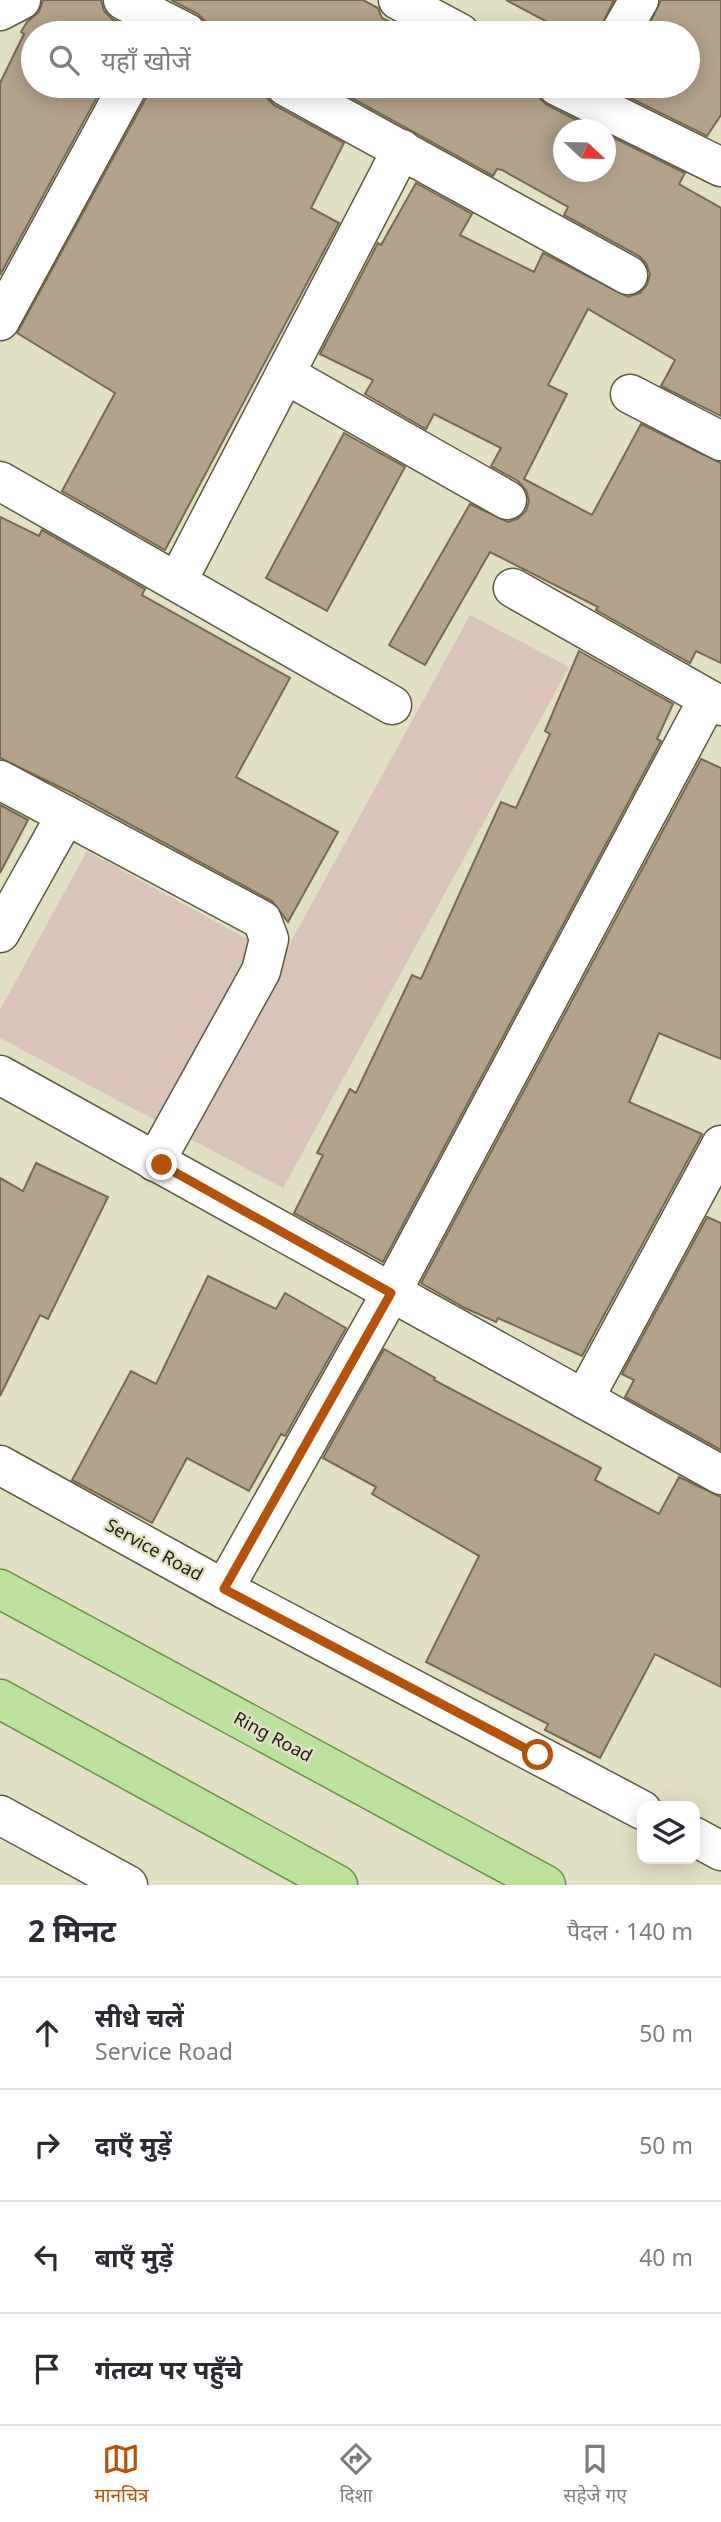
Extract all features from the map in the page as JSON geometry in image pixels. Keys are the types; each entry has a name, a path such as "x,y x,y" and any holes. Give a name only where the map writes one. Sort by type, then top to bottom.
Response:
{"main road":[{"name":"Ring Road","path":"0,1589 546,1885"},
{"path":"0,1699 338,1885"}],"street":[{"path":"0,11 20,0"},
{"path":"398,0 437,21"},
{"path":"627,21 639,0"},
{"path":"0,321 121,98"},
{"path":"307,98 628,275"},
{"path":"591,98 721,167"},
{"path":"177,582 402,149"},
{"path":"285,374 507,500"},
{"path":"631,394 721,442"},
{"path":"0,481 392,705"},
{"path":"224,1589 391,1293 715,702 513,587"},
{"path":"0,780 262,920 269,939 261,971 155,1162"},
{"path":"0,933 66,815"},
{"path":"0,1075 721,1475"},
{"path":"584,1399 721,1145"},
{"name":"Service Road","path":"0,1465 224,1589 637,1807"},
{"path":"0,1815 128,1885"},
{"path":"700,1840 721,1851"}],"shaded area":[{"path":"470,615 569,667 283,1188 0,1038 0,1010 87,851 282,958"}],"building":[{"path":"43,0 101,0 104,11 116,21 28,21 39,12"},
{"path":"171,0 363,0 378,8 382,18 388,21 205,21 198,14"},
{"path":"506,0 614,0 604,21 545,21"},
{"path":"661,0 721,0 721,115 707,136 630,98 700,98 700,21 651,21"},
{"path":"21,40 21,98 96,98 0,275 0,83"},
{"path":"146,98 267,98 274,105 344,143 311,208 339,223 165,550 62,491 115,393 17,333"},
{"path":"352,98 539,98 574,119 553,119 553,182 616,182 616,139 685,173 679,184 721,208 721,416 661,386 675,360 588,309 548,385 567,394 524,479 592,515 641,424 721,463 721,663 696,651 690,663 596,610 598,607 490,552 425,665 389,645 470,504 508,522 517,519 526,511 529,501 526,490 518,481 491,466 501,448 434,414 426,429 365,394 373,380 320,354 378,243 381,245 416,183 472,214 460,235 534,272 543,253 628,297 640,293 647,285 650,274 646,263 639,256 564,215 568,207 497,169 493,176"},
{"path":"344,433 405,467 327,611 266,578"},
{"path":"0,517 39,536 42,530 145,589 142,595 290,678 236,777 338,832 288,922 272,901 70,792 0,758"},
{"path":"579,651 673,704 657,739 661,741 383,1262 294,1213 323,1155 317,1153 350,1089 356,1093 412,975 421,979 501,802 516,808 550,734 545,731"},
{"path":"701,759 721,768 721,1059 659,1033 629,1102 702,1134 582,1356 498,1318 496,1322 465,1308 421,1283"},
{"path":"0,805 28,820 0,873"},
{"path":"36,1163 108,1197 48,1319 40,1315 0,1396 0,1178 23,1191"},
{"path":"707,1217 721,1223 721,1450 625,1397 634,1380 622,1374"},
{"path":"208,1276 276,1309 285,1293 346,1328 285,1436 281,1434 249,1491 187,1458 152,1523 72,1480 131,1371 156,1384"},
{"path":"384,1349 435,1378 434,1380 601,1468 595,1480 659,1514 679,1477 721,1497 721,1687 655,1654 600,1758 545,1730 548,1724 426,1662 479,1556 372,1494 376,1487 323,1458"}],"route":[{"path":"162,1165 391,1293 224,1589 538,1755"}]}
